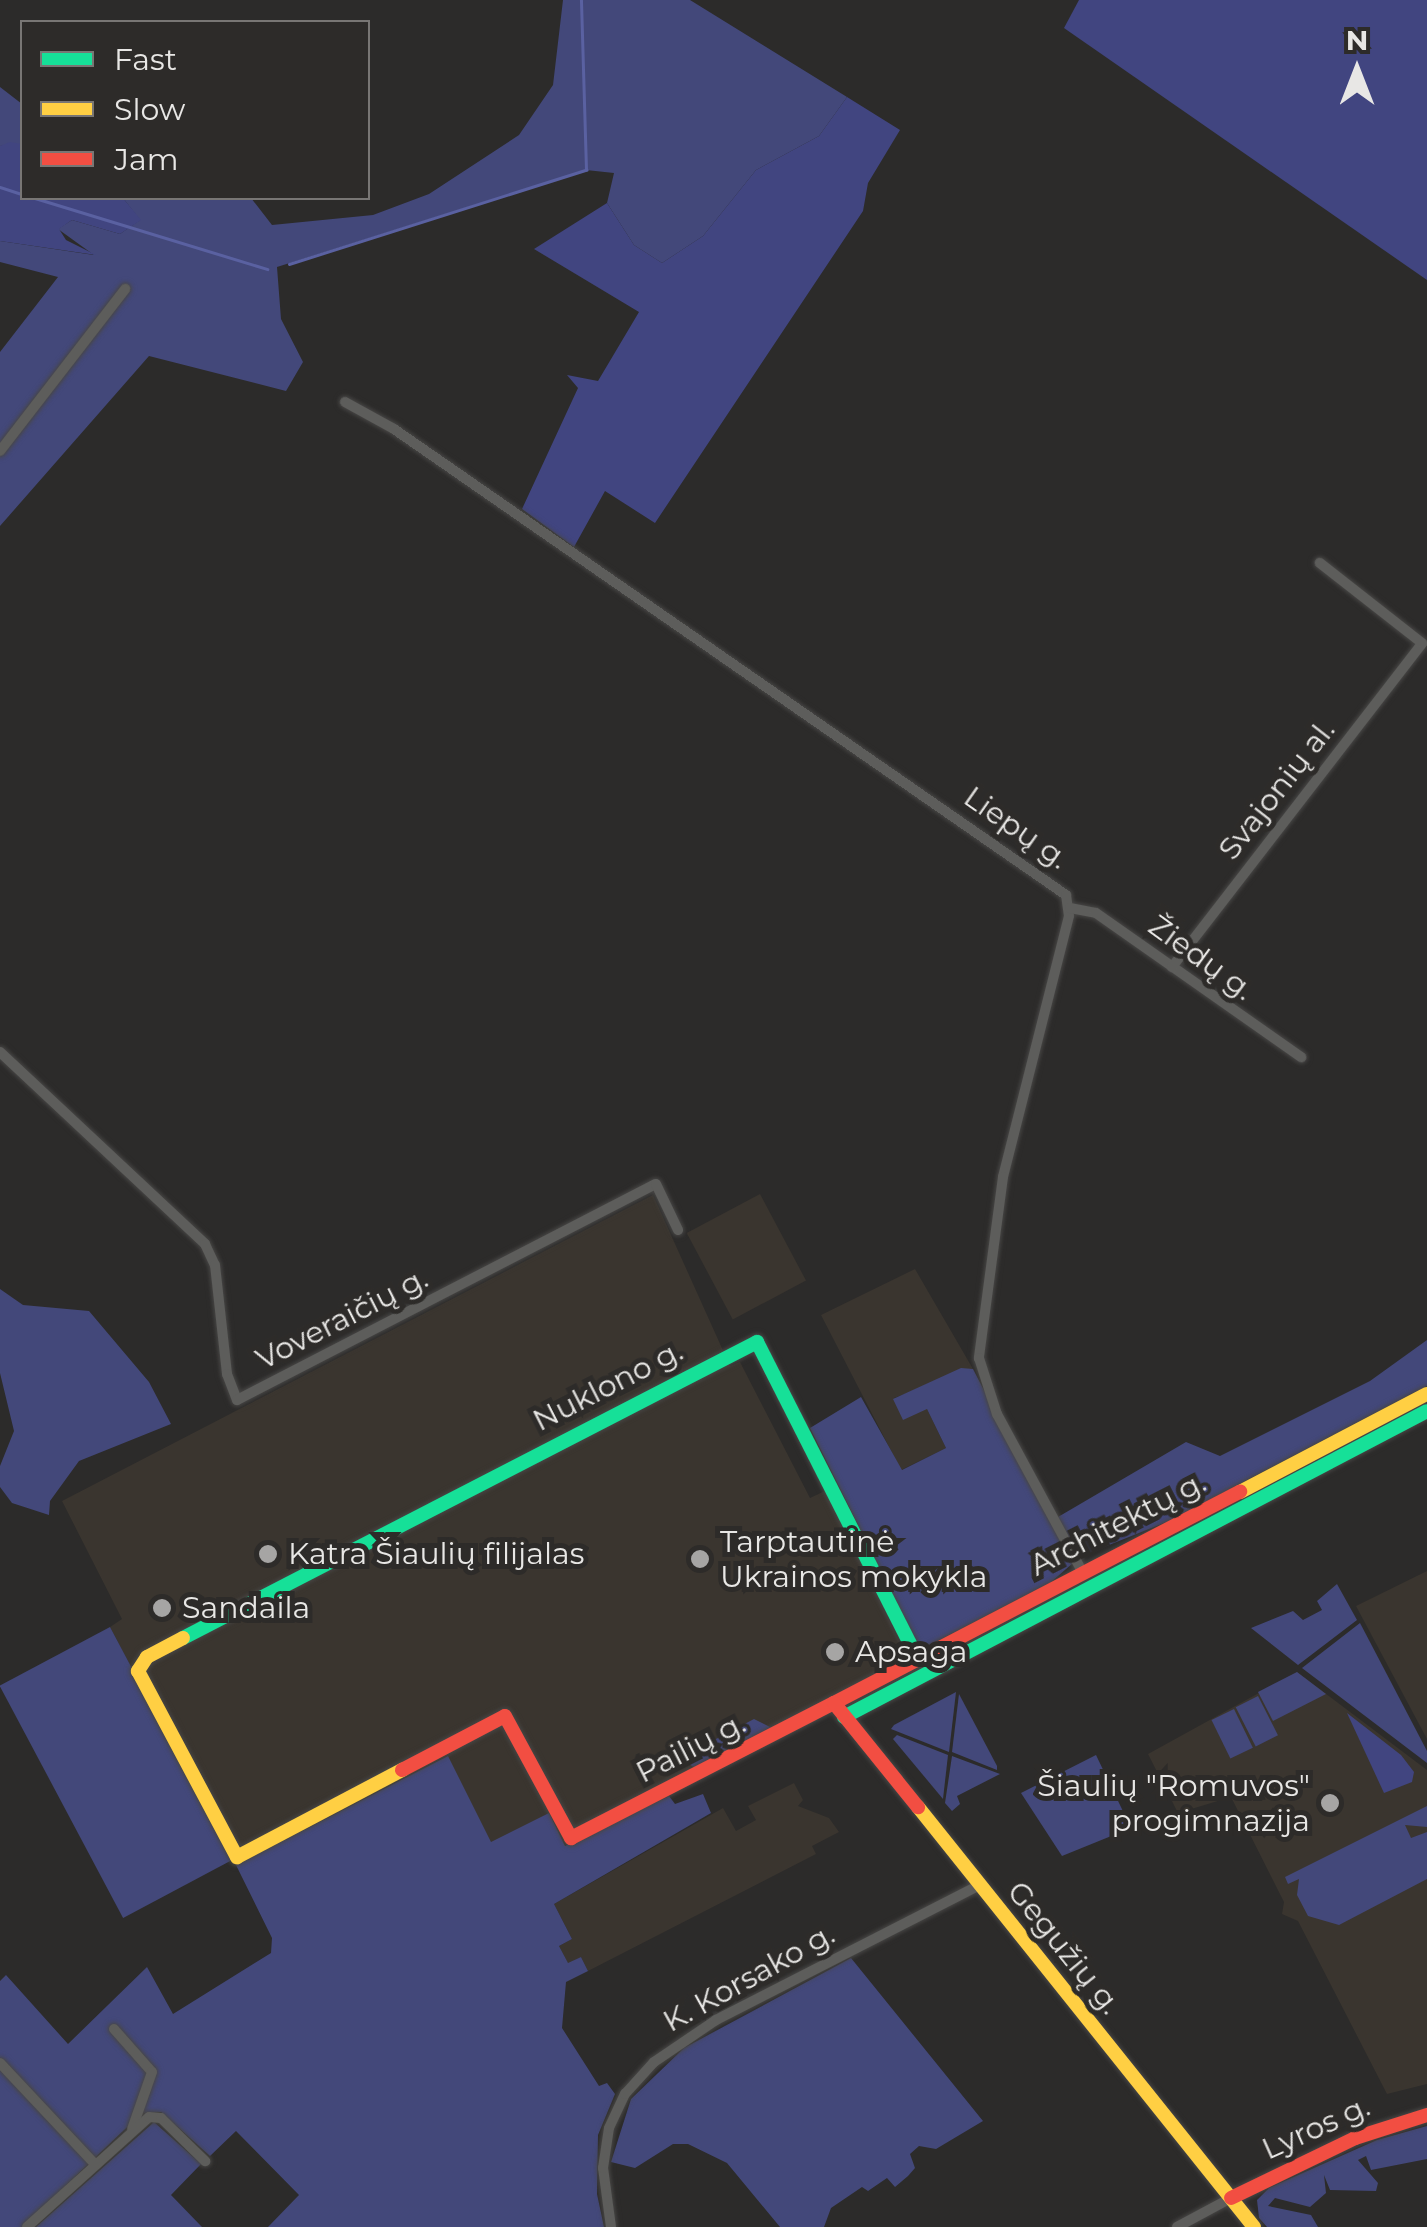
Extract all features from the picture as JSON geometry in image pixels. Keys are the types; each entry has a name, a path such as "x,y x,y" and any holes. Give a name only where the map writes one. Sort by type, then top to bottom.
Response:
{"street":[{"path":"0,450 125,289"},
{"name":"Liepų g.","path":"345,402 1055,882 1070,908 1006,1162 979,1358 997,1414 1084,1573"},
{"name":"Svajonių al.","path":"1172,966 1422,643 1320,563"},
{"name":"Žiedų g.","path":"1070,908 1096,913 1300,1057"},
{"name":"Voveraičių g.","path":"0,1052 205,1244 215,1264 226,1374 237,1400 656,1184 678,1230"},
{"name":"Nuklono g.","path":"505,1716 237,1857 138,1671 147,1657 170,1644 757,1342 918,1659"},
{"name":"Architektų g.","path":"844,1717 1427,1394"},
{"name":"Architektų g.","path":"834,1703 1084,1573 1427,1411"},
{"name":"Gegužių g.","path":"834,1703 1254,2227"},
{"name":"Pailių g.","path":"505,1716 571,1838 834,1703"},
{"name":"K. Korsako g.","path":"611,2227 603,2168 609,2128 626,2094 654,2062 716,2020 978,1886"},
{"path":"114,2029 152,2072 132,2130"},
{"path":"0,2063 95,2164"},
{"name":"Lyros g.","path":"1231,2198 1355,2138 1427,2115"},
{"path":"27,2227 148,2117 161,2118 205,2161"},
{"path":"1177,2227 1231,2198"}],"shaded area":[{"path":"563,0 690,0 847,97 819,136 756,170 703,236 662,263 634,245 607,203 614,173 586,170 277,267 281,319 303,362 286,391 149,356 0,526 0,352 58,277 0,262 0,241 94,255 58,229 72,220 120,234 140,220 125,200 253,200 272,225 373,215 429,194 519,135 553,85"},
{"path":"1079,0 1427,0 1427,280 1064,28"},
{"path":"0,87 20,102 20,144 0,146"},
{"path":"847,97 900,130 868,183 863,211 655,523 605,491 574,547 522,509 578,388 567,375 598,381 639,312 534,249 607,203 634,245 662,263 703,236 756,170 819,136"},
{"path":"20,144 20,200 125,200 141,220 120,234 72,220 59,229 66,240 96,255 0,241 0,146"},
{"path":"760,1194 806,1281 733,1319 687,1233"},
{"path":"653,1195 730,1366 740,1362 810,1498 827,1490 907,1658 814,1707 818,1720 565,1846 491,1842 366,1800 236,1865 110,1627 122,1619 62,1501"},
{"path":"915,1269 973,1369 894,1398 927,1409 946,1448 901,1470 821,1315"},
{"path":"0,1289 23,1305 89,1311 149,1382 171,1424 79,1461 50,1501 49,1515 12,1503 0,1487 0,1466 14,1431 0,1373"},
{"path":"1427,1340 1427,1386 1169,1521 1079,1557 1058,1517 1186,1442 1220,1456 1370,1381"},
{"path":"961,1368 973,1369 1073,1563 1050,1583 926,1647 916,1642 810,1428 861,1397 902,1470 946,1448 927,1409 903,1420 893,1399"},
{"path":"1427,1571 1427,1739 1356,1606"},
{"path":"1337,1584 1357,1620 1298,1665 1251,1628 1293,1611 1303,1620 1322,1610 1317,1601"},
{"path":"1360,1623 1427,1751 1427,1763 1302,1668"},
{"path":"110,1627 233,1859 123,1918 0,1686"},
{"name":"Šiaulių \"Romuvos\" progimnazija","path":"1297,1672 1427,1770 1427,2084 1387,2094 1298,1921 1282,1914 1284,1902 1231,1797 1178,1813 1148,1754"},
{"path":"1297,1672 1326,1694 1273,1721 1258,1692"},
{"path":"956,1692 949,1752 891,1729 894,1725"},
{"path":"959,1694 997,1766 997,1770 952,1752"},
{"path":"1258,1696 1278,1735 1256,1747 1236,1707"},
{"path":"1234,1709 1253,1748 1230,1759 1212,1720"},
{"path":"1347,1713 1401,1755 1414,1772 1412,1782 1384,1793"},
{"path":"754,1719 774,1729 697,1769 687,1763 691,1752"},
{"path":"897,1735 948,1755 943,1799 893,1739"},
{"path":"1096,1755 1131,1828 1062,1856 1021,1793"},
{"path":"448,1756 491,1842 549,1813 565,1846 669,1796 675,1804 703,1794 711,1813 554,1904 572,1939 559,1946 568,1963 581,1957 588,1971 566,1982 562,2028 599,2086 607,2083 615,2094 598,2135 597,2194 604,2227 268,2227 299,2195 236,2131 210,2156 161,2112 142,2113 22,2227 0,2227 0,1981 6,1975 68,2044 147,1967 173,2014 271,1953 272,1938 236,1865"},
{"path":"952,1756 1000,1774 957,1796 960,1804 952,1811 945,1803"},
{"path":"794,1783 803,1800 798,1806 829,1818 839,1832 812,1846 816,1854 588,1971 581,1957 568,1964 559,1946 572,1939 554,1904 723,1808 736,1831 756,1820 748,1806"},
{"path":"1427,1806 1427,1827 1405,1825 1411,1838 1427,1832 1427,1879 1339,1925 1308,1916 1297,1895 1299,1879 1288,1884 1285,1877"},
{"path":"851,1958 983,2121 936,2149 919,2146 910,2154 915,2168 908,2176 895,2187 887,2178 868,2191 862,2187 831,2208 824,2227 780,2227 727,2163 688,2144 673,2144 635,2168 611,2162 631,2099 684,2048"},
{"path":"154,2122 201,2164 171,2195 202,2227 36,2227"},
{"path":"1427,2126 1427,2159 1371,2170 1366,2156 1358,2160 1378,2183 1376,2191 1330,2190 1324,2175 1326,2193 1310,2207 1275,2198 1268,2206 1311,2215 1318,2227 1267,2227 1259,2218 1257,2200 1269,2188 1377,2140"}],"waterway":[{"path":"289,264 586,170 581,0"},
{"path":"0,187 20,193"},
{"path":"42,200 267,269"}],"traffic: fast":[{"path":"183,1638 757,1342 918,1659"},
{"path":"844,1717 1427,1411"}],"traffic: slow":[{"path":"1240,1492 1427,1394"},
{"path":"183,1638 147,1657 138,1671 237,1857 402,1770"},
{"path":"918,1807 1254,2227"}],"traffic: jam":[{"path":"834,1703 1240,1492"},
{"path":"402,1770 505,1716 571,1838 834,1703 918,1807"},
{"path":"1231,2198 1355,2138 1427,2115"}],"place":[{"name":"Katra Šiaulių filijalas","path":"268,1554"},
{"name":"Tarptautinė Ukrainos mokykla","path":"700,1559"},
{"name":"Sandaila","path":"162,1608"},
{"name":"Apsaga","path":"835,1652"},
{"name":"Šiaulių \"Romuvos\" progimnazija","path":"1330,1803"}]}
